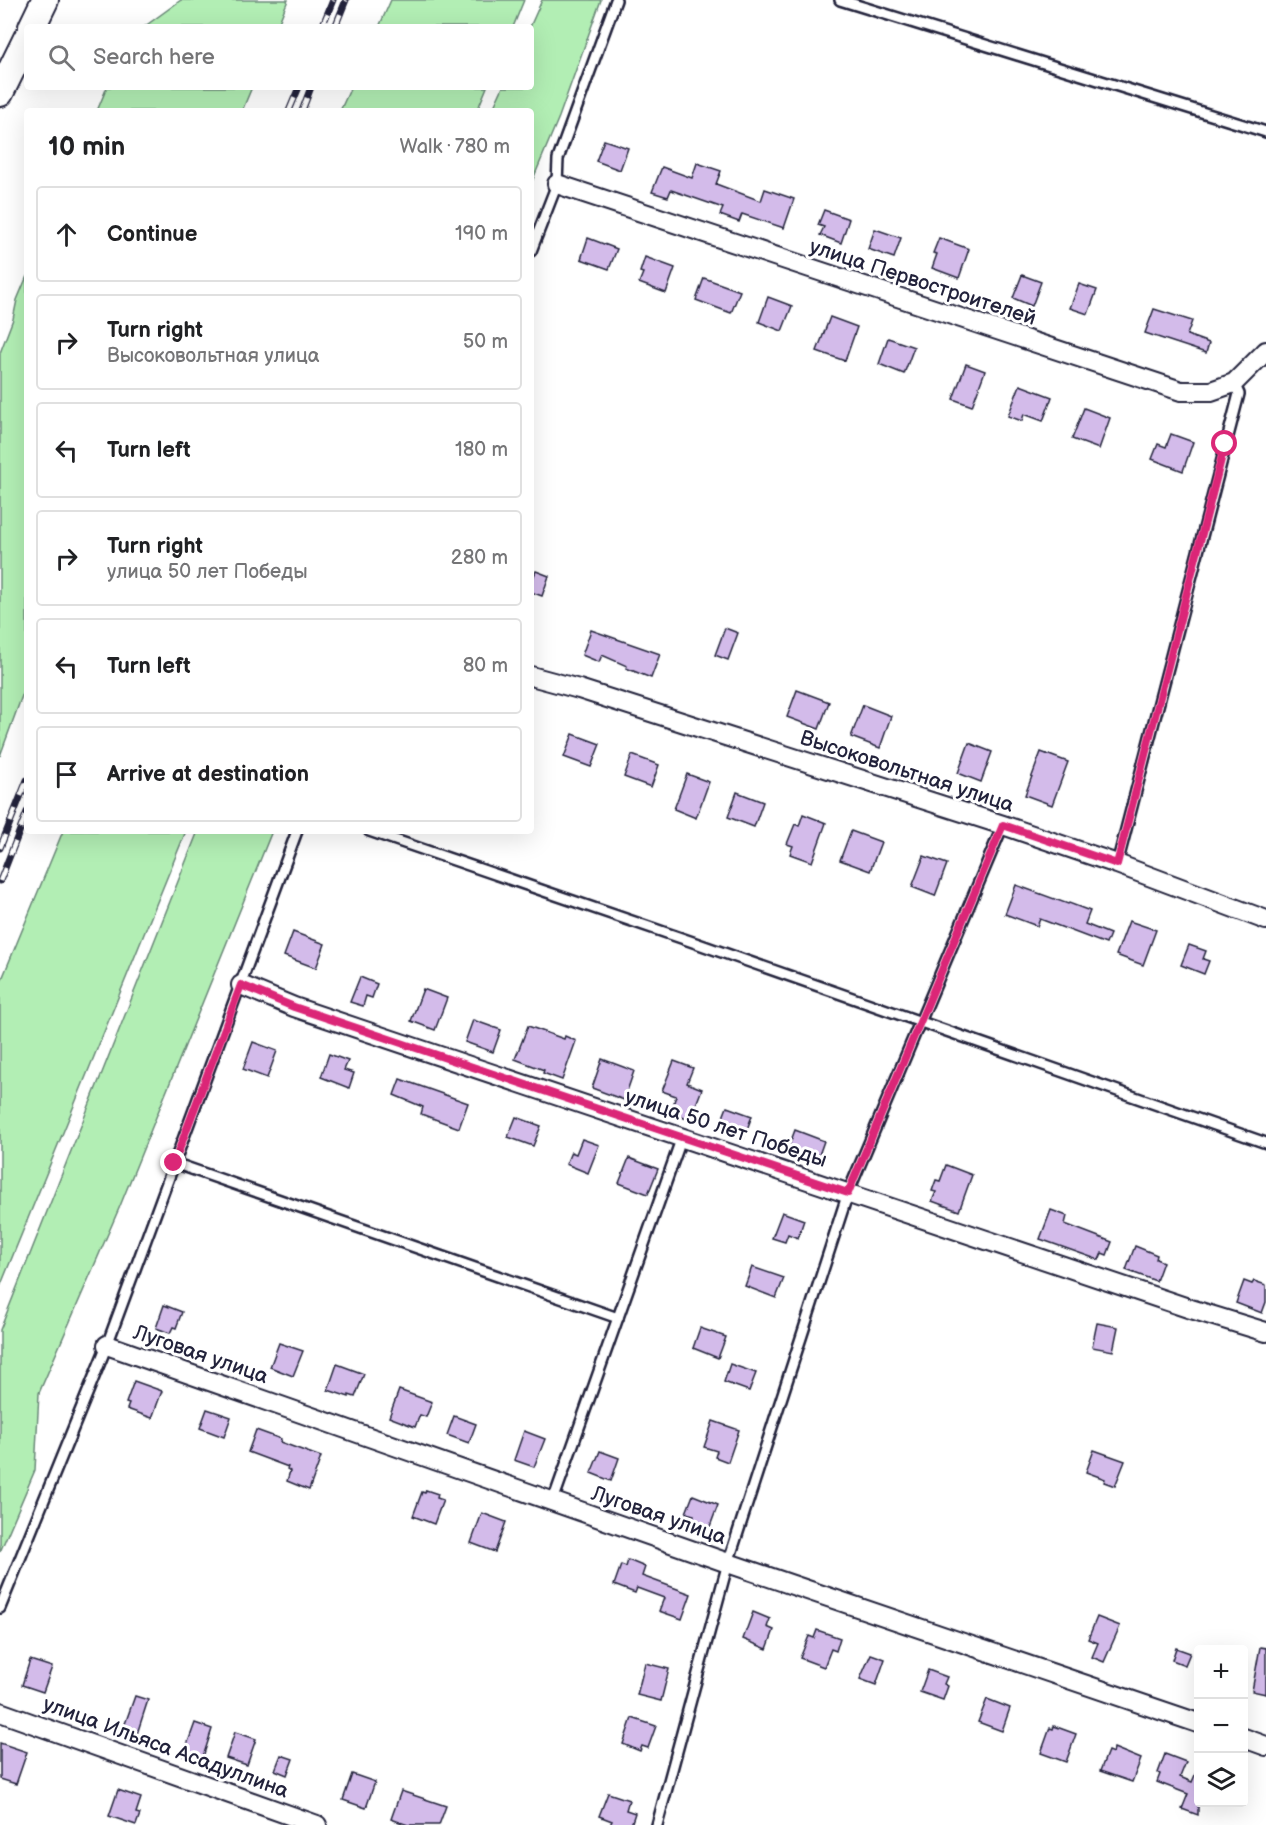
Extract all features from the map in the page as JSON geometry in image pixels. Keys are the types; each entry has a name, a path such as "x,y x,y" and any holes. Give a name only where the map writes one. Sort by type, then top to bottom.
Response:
{"main road":[{"path":"33,24 45,0"},
{"path":"0,93 24,44"}],"street":[{"name":"улица Первостроителей","path":"558,184 1181,391 1211,391 1234,383 1266,351"},
{"name":"Высоковольтная улица","path":"534,677 579,689 1003,825 1117,864 1266,920"},
{"name":"улица 50 лет Победы","path":"241,985 294,1007 1191,1309 1266,1332"},
{"name":"Луговая улица","path":"106,1345 728,1563 1194,1722"},
{"name":"улица Ильяса Асадуллина","path":"0,1712 317,1825"},
{"path":"1248,1739 1266,1746"}],"lane":[{"path":"534,244 558,184 558,159 616,0"},
{"path":"840,0 1266,132"},
{"path":"1117,864 1239,394 1234,383"},
{"path":"657,1825 728,1563 848,1193 1003,825"},
{"path":"0,1608 106,1345 296,834"},
{"path":"378,834 1266,1143"},
{"path":"553,1502 682,1137"},
{"path":"174,1163 618,1318"}],"green space":[{"path":"181,0 288,0 278,24 148,24"},
{"path":"391,0 524,0 514,24 380,24"},
{"path":"542,0 601,0 559,117 534,177 534,108 493,108 502,90 534,90 534,24 531,24"},
{"path":"106,90 251,90 243,108 98,108"},
{"path":"350,90 486,90 478,108 341,108"},
{"path":"24,283 24,690 0,756 0,353 13,319"},
{"path":"62,834 185,834 0,1287 0,984"},
{"path":"197,834 271,834 120,1206 39,1393 35,1470 0,1552 0,1330"}],"building":[{"path":"604,140 628,148 620,170 596,161"},
{"path":"697,163 721,171 716,184 761,201 765,189 794,199 784,228 742,214 739,222 720,215 723,208 671,190 668,197 652,192 662,167 692,178"},
{"path":"824,210 849,219 841,243 820,235 824,227 818,225"},
{"path":"875,229 901,238 894,258 868,249"},
{"path":"588,238 617,249 609,269 581,259"},
{"path":"939,238 969,249 959,278 932,268 937,254 933,253"},
{"path":"645,257 675,268 666,293 639,283"},
{"path":"1022,275 1041,282 1032,306 1013,298"},
{"path":"704,278 740,291 731,313 696,300"},
{"path":"1079,284 1097,290 1088,314 1070,308"},
{"path":"768,297 792,306 782,331 759,322"},
{"path":"1154,309 1192,321 1187,335 1209,343 1206,353 1145,333"},
{"path":"830,317 857,327 845,361 817,351"},
{"path":"888,338 914,347 904,374 879,364"},
{"path":"966,364 985,371 972,406 953,399"},
{"path":"1020,385 1052,397 1043,421 1024,414 1022,421 1008,416"},
{"path":"1084,408 1110,418 1099,449 1072,439"},
{"path":"1171,434 1193,442 1183,471 1152,459 1158,444 1166,447"},
{"path":"536,571 549,576 542,596 534,593"},
{"path":"725,628 738,633 728,660 715,655"},
{"path":"591,630 660,654 651,678 602,655 599,662 582,655"},
{"path":"797,690 829,702 819,729 787,717"},
{"path":"863,705 891,716 880,748 851,737"},
{"path":"573,734 600,744 591,767 564,757"},
{"path":"969,743 992,752 981,782 958,773"},
{"path":"1041,752 1068,762 1052,805 1025,795"},
{"path":"632,755 659,765 651,787 624,777"},
{"path":"687,774 709,782 696,818 674,809"},
{"path":"737,792 763,802 754,827 728,817"},
{"path":"803,814 826,823 812,862 790,854 793,846 787,844 795,824 799,826"},
{"path":"851,831 881,842 870,871 840,860"},
{"path":"924,856 947,864 935,896 912,887"},
{"path":"1016,885 1090,911 1085,924 1110,934 1106,944 1040,919 1037,926 1005,914"},
{"path":"1129,921 1156,930 1143,965 1116,955"},
{"path":"293,932 325,944 316,968 284,956"},
{"path":"1189,945 1206,951 1203,959 1209,961 1204,974 1181,965"},
{"path":"360,977 377,984 372,998 366,996 363,1006 350,1002"},
{"path":"423,989 447,998 435,1030 411,1021"},
{"path":"473,1020 501,1030 493,1052 465,1042"},
{"path":"528,1026 576,1041 562,1080 515,1059"},
{"path":"253,1042 277,1051 267,1078 243,1069"},
{"path":"329,1054 348,1061 344,1070 354,1073 349,1088 321,1077"},
{"path":"602,1059 634,1071 624,1100 592,1088"},
{"path":"674,1061 693,1068 687,1083 702,1089 690,1120 670,1113 676,1096 662,1091"},
{"path":"400,1079 468,1103 459,1128 421,1114 423,1107 394,1095"},
{"path":"727,1107 752,1116 743,1140 718,1130"},
{"path":"516,1117 541,1126 533,1146 508,1137"},
{"path":"795,1130 824,1141 819,1155 810,1152 806,1162 786,1154"},
{"path":"582,1139 599,1145 588,1173 566,1164 571,1152 576,1154"},
{"path":"629,1158 658,1169 648,1194 619,1183"},
{"path":"946,1165 972,1175 959,1211 932,1201 936,1192 932,1191 936,1180 940,1181"},
{"path":"1051,1210 1067,1216 1065,1224 1112,1242 1107,1255 1102,1253 1099,1260 1040,1239"},
{"path":"782,1212 804,1220 798,1238 788,1234 785,1242 772,1238"},
{"path":"1135,1246 1157,1255 1156,1259 1163,1262 1156,1281 1126,1270"},
{"path":"752,1267 784,1278 776,1298 745,1286"},
{"path":"1244,1281 1266,1285 1266,1302 1262,1313 1236,1303"},
{"path":"164,1305 182,1312 176,1328 173,1327 170,1333 156,1328"},
{"path":"1097,1323 1118,1327 1113,1351 1092,1347"},
{"path":"700,1328 726,1337 718,1358 693,1348"},
{"path":"279,1343 303,1351 293,1376 270,1367"},
{"path":"337,1364 364,1374 355,1397 328,1390"},
{"path":"730,1364 756,1373 749,1391 724,1382"},
{"path":"134,1381 162,1391 152,1418 127,1409 129,1404 126,1403"},
{"path":"399,1390 432,1402 426,1417 420,1415 415,1427 389,1417"},
{"path":"207,1409 231,1417 224,1437 200,1428"},
{"path":"454,1416 476,1424 469,1443 447,1435"},
{"path":"713,1421 739,1430 728,1462 715,1457 717,1451 704,1447"},
{"path":"256,1430 281,1439 280,1442 321,1457 309,1490 287,1481 290,1471 288,1467 248,1452"},
{"path":"524,1431 545,1439 534,1467 514,1460"},
{"path":"1094,1450 1125,1461 1115,1486 1104,1482 1105,1479 1086,1472"},
{"path":"600,1451 619,1458 611,1481 591,1473"},
{"path":"426,1490 438,1494 437,1498 443,1500 434,1524 413,1516 422,1492 425,1493"},
{"path":"693,1495 718,1505 709,1529 691,1522 694,1515 686,1513"},
{"path":"482,1513 506,1522 495,1552 471,1543"},
{"path":"628,1560 645,1567 642,1576 691,1594 682,1619 659,1611 664,1598 637,1588 635,1593 614,1585 621,1565 626,1567"},
{"path":"753,1612 770,1619 767,1627 774,1630 767,1649 743,1639"},
{"path":"1097,1617 1120,1626 1104,1662 1092,1657 1098,1643 1088,1639"},
{"path":"817,1630 840,1638 836,1651 831,1649 824,1667 800,1658 809,1636 814,1638"},
{"path":"1260,1647 1266,1648 1266,1694 1252,1691"},
{"path":"1176,1648 1190,1653 1185,1665 1172,1660"},
{"path":"871,1654 885,1659 876,1685 860,1679"},
{"path":"30,1660 52,1667 43,1692 22,1685"},
{"path":"645,1663 669,1669 661,1701 637,1695"},
{"path":"928,1670 947,1677 944,1684 948,1686 943,1700 920,1692"},
{"path":"135,1696 148,1700 135,1740 121,1735"},
{"path":"987,1699 1010,1708 1002,1731 978,1722"},
{"path":"632,1718 656,1726 648,1748 642,1746 640,1751 623,1744"},
{"path":"195,1723 212,1729 201,1763 183,1756"},
{"path":"1054,1726 1076,1734 1066,1762 1041,1753 1050,1728 1053,1729"},
{"path":"235,1732 256,1739 247,1765 226,1758"},
{"path":"0,1743 27,1752 16,1784 0,1779"},
{"path":"1114,1748 1141,1759 1132,1782 1100,1771 1108,1751 1113,1753"},
{"path":"1165,1754 1186,1762 1180,1777 1192,1782 1194,1777 1194,1807 1198,1807 1198,1815 1182,1809 1188,1794 1157,1782 1160,1774 1158,1773"},
{"path":"281,1755 293,1759 287,1775 275,1770"},
{"path":"352,1774 375,1782 366,1808 343,1800"},
{"path":"118,1790 141,1798 136,1813 140,1814 136,1825 109,1816"},
{"path":"401,1791 446,1806 439,1825 408,1825 391,1819"},
{"path":"608,1793 629,1800 626,1810 635,1813 631,1825 610,1825 612,1821 599,1816"}],"railway":[{"path":"323,24 333,0"},
{"path":"336,24 346,0"},
{"path":"290,108 298,90"},
{"path":"303,108 310,90"},
{"path":"0,848 24,788"},
{"path":"0,881 24,820"}],"route":[{"path":"174,1163 241,985 294,1007 848,1193 1003,825 1117,864 1225,444"}]}
